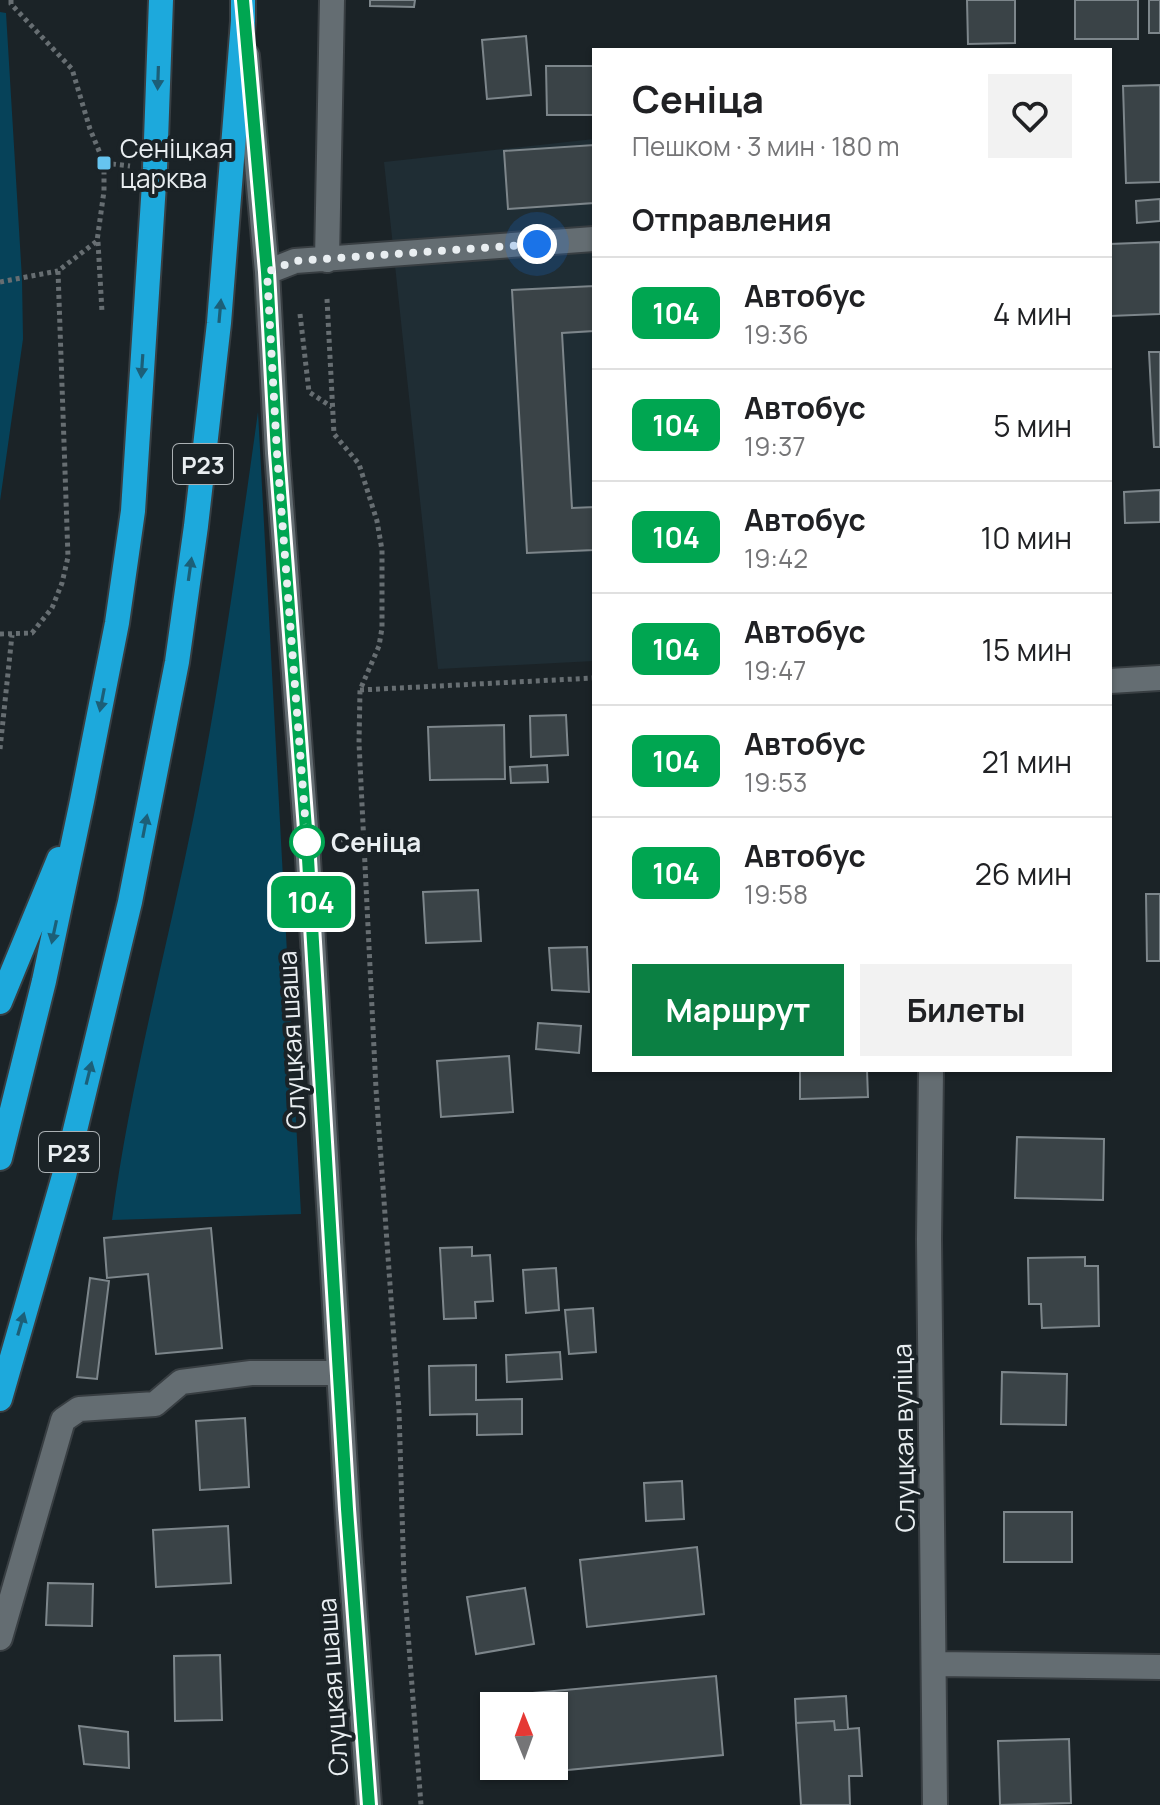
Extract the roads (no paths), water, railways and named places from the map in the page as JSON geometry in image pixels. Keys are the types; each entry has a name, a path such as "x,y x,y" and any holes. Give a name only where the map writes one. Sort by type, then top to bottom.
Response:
{"highway":[{"name":"Р23","path":"0,1158 44,981 82,801 117,623 133,511 155,168 161,0"},
{"name":"Р23","path":"0,1399 64,1176 127,917 177,662 219,323 243,11"},
{"path":"0,1002 82,801"}],"street":[{"path":"327,260 332,0"},
{"name":"Слуцкая шаша","path":"243,11 267,272 369,1805"},
{"path":"267,272 295,261 592,239"},
{"path":"1112,681 1160,678"},
{"name":"Слуцкая вуліца","path":"931,1072 929,1239 935,1805"},
{"path":"0,1638 63,1420 79,1409 155,1404 181,1382 251,1373 339,1373"},
{"path":"934,1664 1160,1667"}],"place":[{"name":"Сеніцкая царква","path":"104,163"},
{"name":"Сеніца","path":"307,842"}]}
